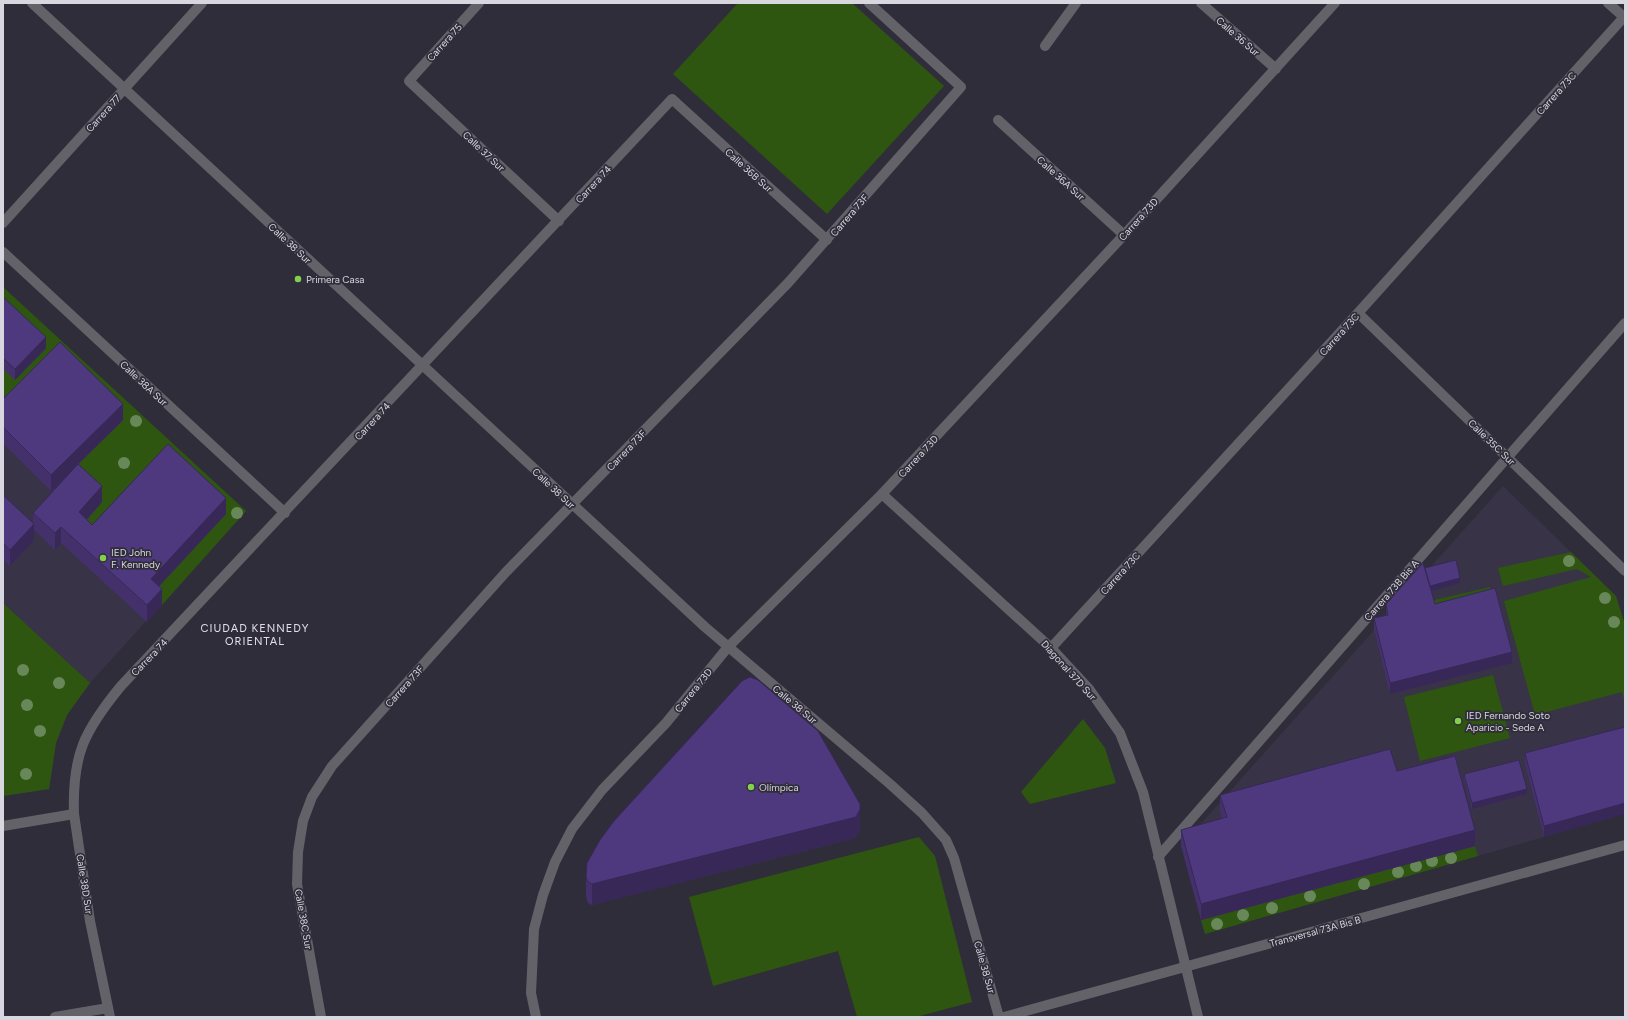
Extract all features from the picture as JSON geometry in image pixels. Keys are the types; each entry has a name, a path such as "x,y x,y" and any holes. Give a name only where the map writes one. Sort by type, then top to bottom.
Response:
{"street":[{"name":"Calle 38 Sur","path":"32,3 572,505 728,647 890,784 922,813 946,840 954,858 999,1017"},
{"name":"Carrera 77","path":"3,223 202,3"},
{"name":"Carrera 75","path":"409,81 479,3"},
{"name":"Carrera 73F","path":"303,821 312,797 332,766 506,572 788,284 961,87 869,3"},
{"path":"1045,46 1076,3"},
{"name":"Calle 36 Sur","path":"1201,3 1276,69"},
{"name":"Carrera 73D","path":"536,1017 531,993 534,929 543,894 555,862 572,829 602,790 666,723 728,647 882,494 1124,235 1335,3"},
{"path":"1608,3 1624,18"},
{"name":"Carrera 73C","path":"1051,648 1358,313 1624,18"},
{"name":"Calle 37 Sur","path":"409,81 559,221"},
{"name":"Carrera 74","path":"80,749 94,720 121,686 285,514 672,99"},
{"name":"Calle 36B Sur","path":"672,99 827,240"},
{"name":"Calle 36A Sur","path":"998,120 1124,235"},
{"name":"Calle 38A Sur","path":"3,252 285,514"},
{"name":"Calle 35C Sur","path":"1358,313 1625,571"},
{"name":"Carrera 73B Bis A","path":"1158,857 1625,323"},
{"name":"Diagonal 37D Sur","path":"882,494 1051,648 1089,688 1120,733 1143,792 1198,1017"},
{"name":"Calle 38D Sur","path":"80,749 74,780 74,814 90,921 109,1012"},
{"path":"3,826 74,814"},
{"name":"Calle 38C Sur","path":"303,821 298,852 297,884 321,1017"},
{"name":"Transversal 73A Bis B","path":"1004,1017 1625,845"},
{"path":"54,1017 109,1012"}],"shaded area":[{"name":"IED John F. Kennedy","path":"3,287 246,511 90,683 67,715 56,743 49,789 3,796"},
{"name":"IED Fernando Soto Aparicio - Sede A","path":"1503,486 1616,596 1625,625 1625,814 1205,934 1181,846"}],"green space":[{"path":"738,3 852,3 944,86 827,214 673,74"},
{"path":"3,287 246,511 162,605 79,528 78,480 69,473 14,404 3,394"},
{"path":"1571,552 1616,596 1625,625 1625,703 1622,692 1535,715 1504,601 1591,577 1577,569 1503,586 1498,568"},
{"path":"1490,587 1493,600 1435,616 1430,601"},
{"path":"4,604 90,683 67,715 56,743 49,789 3,796"},
{"path":"1493,675 1510,738 1420,761 1404,697"},
{"path":"1083,719 1105,748 1116,783 1030,804 1021,792"},
{"path":"919,837 935,856 972,1002 916,1017 857,1017 838,951 713,986 689,897"},
{"path":"1475,846 1478,856 1205,934 1201,920"}],"building":[{"path":"3,297 46,337 15,369 3,358"},
{"path":"60,342 123,404 51,475 3,427 3,399"},
{"path":"168,444 226,498 151,579 162,589 147,605 61,527 55,533 33,513 78,464 102,486 79,512 92,525"},
{"path":"3,495 34,524 10,550 3,543"},
{"path":"1456,560 1460,578 1430,586 1425,568"},
{"path":"1423,563 1435,604 1495,588 1512,652 1390,683 1374,618 1388,615 1386,604"},
{"name":"Olímpica","path":"750,677 758,680 818,731 860,804 860,809 856,817 592,884 588,882 586,877 587,863 600,840 614,821 742,681"},
{"path":"1625,727 1625,803 1544,826 1525,753"},
{"path":"1390,749 1397,771 1455,756 1475,830 1201,904 1181,830 1227,817 1220,795"},
{"path":"1519,760 1527,789 1472,803 1464,774"}],"place":[{"name":"Primera Casa","path":"298,279"},
{"name":"IED John F. Kennedy","path":"103,558"},
{"name":"IED Fernando Soto Aparicio - Sede A","path":"1458,721"},
{"name":"Olímpica","path":"751,787"}],"district":[{"name":"CIUDAD KENNEDY ORIENTAL","path":"255,634"}]}
